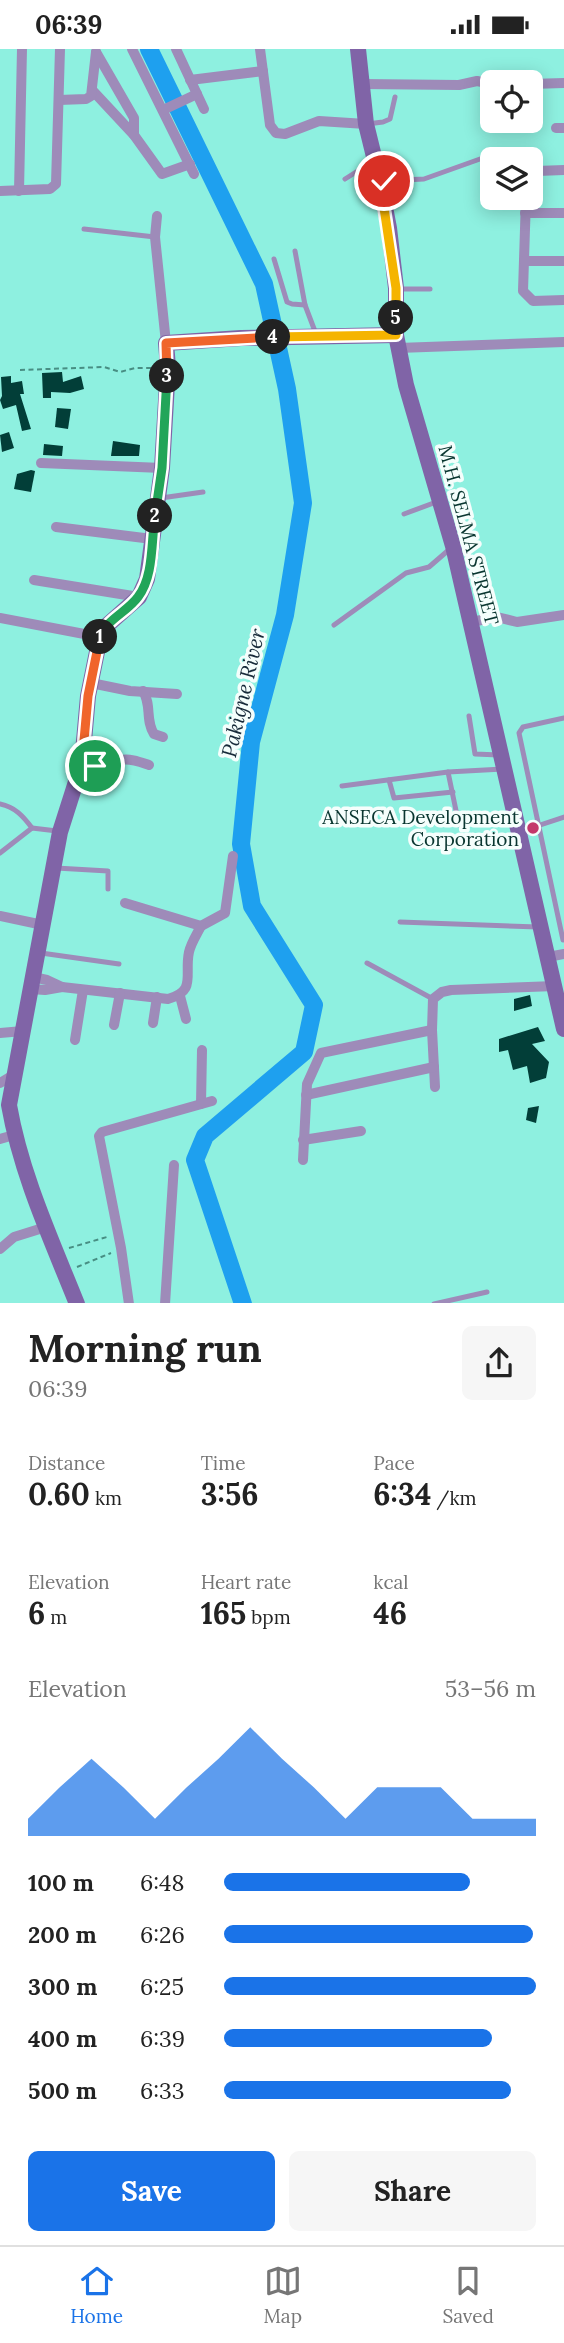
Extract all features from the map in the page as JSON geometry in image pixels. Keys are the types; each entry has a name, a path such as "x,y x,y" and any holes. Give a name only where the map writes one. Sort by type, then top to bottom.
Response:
{"street":[{"path":"19,191 22,49"},
{"path":"0,191 50,189 56,184 60,49"},
{"path":"93,91 134,135 163,175 192,169 166,108 132,49"},
{"path":"176,49 204,109"},
{"path":"260,49 270,125 276,134 285,134 319,121 366,124"},
{"name":"M.H. SELMA STREET","path":"358,49 366,124 380,181 396,288 397,342 406,386 453,546 541,927 556,955 555,986 564,1029"},
{"path":"59,100 86,99 93,91 96,50"},
{"path":"96,50 134,118 134,135"},
{"path":"190,80 263,71"},
{"path":"362,84 459,85 480,82"},
{"path":"543,84 564,83"},
{"path":"166,108 197,94"},
{"path":"543,171 564,170"},
{"path":"525,210 523,291 533,302 564,300"},
{"path":"525,213 564,213"},
{"path":"77,1303 7,1137 9,1105 60,832 82,763 91,683 100,637 104,628 138,597 147,581 162,468 168,367 155,237 157,216"},
{"path":"524,261 564,261"},
{"path":"166,343 288,337 397,342 564,342"},
{"path":"41,463 162,468"},
{"path":"56,527 152,539"},
{"path":"34,580 138,597"},
{"path":"471,622 497,617 517,622 564,615"},
{"path":"0,618 100,637"},
{"path":"91,683 130,691 177,694"},
{"path":"144,691 149,699 148,726 154,734 163,737"},
{"path":"82,763 108,765 122,759 149,765"},
{"path":"32,983 45,990 62,988 168,999 180,996 187,987 190,950 201,926 225,913 233,856"},
{"path":"125,903 201,926"},
{"path":"0,916 43,925"},
{"path":"435,1087 433,999 442,992 452,990 555,986"},
{"path":"75,1040 83,990"},
{"path":"114,1025 120,993"},
{"path":"180,996 186,1019"},
{"path":"153,1023 157,997"},
{"path":"303,1160 307,1084 322,1052 432,1030"},
{"path":"0,1033 23,1031"},
{"path":"129,1303 121,1248 98,1139 100,1134 207,1102 202,1050"},
{"path":"306,1095 434,1067"},
{"path":"0,1083 15,1074"},
{"path":"303,1140 360,1132"},
{"path":"165,1303 174,1165"},
{"path":"0,1249 14,1237 46,1227"}],"lane":[{"path":"358,49 363,49"},
{"path":"366,124 390,119 394,97"},
{"path":"380,181 425,179 480,159"},
{"path":"345,179 375,161"},
{"path":"83,229 155,237"},
{"path":"295,251 305,305 317,337"},
{"path":"274,259 286,302 305,305"},
{"path":"396,288 430,289"},
{"path":"158,498 203,492"},
{"path":"404,514 439,501"},
{"path":"334,625 406,573 429,567 453,546"},
{"path":"469,716 475,754 501,762"},
{"path":"563,940 520,730 523,727 564,718"},
{"path":"342,786 449,772 501,762"},
{"path":"449,772 459,825"},
{"path":"389,780 394,798 453,792"},
{"path":"0,804 11,807 32,828 60,832"},
{"path":"519,832 564,817"},
{"path":"0,853 32,828"},
{"path":"53,868 108,871 108,889"},
{"path":"400,922 541,927"},
{"path":"38,953 119,964"},
{"path":"367,963 433,999"},
{"path":"438,1303 487,1292"}],"path":[{"path":"20,370 104,367 120,372 135,368 168,367"},
{"path":"56,1251 118,1233"},
{"path":"65,1273 121,1248"}],"building":[{"path":"62,372 63,382 81,376 84,389 70,393 51,392 51,398 43,398 42,373"},
{"path":"11,376 11,383 22,381 24,394 20,394 31,429 22,431 16,405 3,409 0,400 1,377"},
{"path":"57,408 71,409 68,429 55,427"},
{"path":"9,432 14,448 2,452 0,435"},
{"path":"113,441 140,445 139,456 111,456"},
{"path":"44,444 63,446 62,456 43,455"},
{"path":"35,471 31,492 14,489 17,474"},
{"path":"530,995 532,1006 514,1011 514,999"},
{"path":"538,1027 545,1041 532,1044 549,1062 546,1078 530,1083 527,1066 513,1070 508,1050 499,1052 499,1039"},
{"path":"539,1106 536,1123 526,1120 528,1108"}],"waterway":[{"name":"Pakigne River","path":"149,49 264,284 287,389 303,503 285,615 251,742 241,844 252,906 314,1005 304,1052 205,1136 195,1160 243,1303"}],"place":[{"name":"ANSECA Development Corporation","path":"533,828"}],"route":[{"path":"95,766 82,763 88,696 100,637 104,628 138,597 147,579 162,468 168,367 166,343 241,338 396,335 396,288 380,181 384,181"}]}
